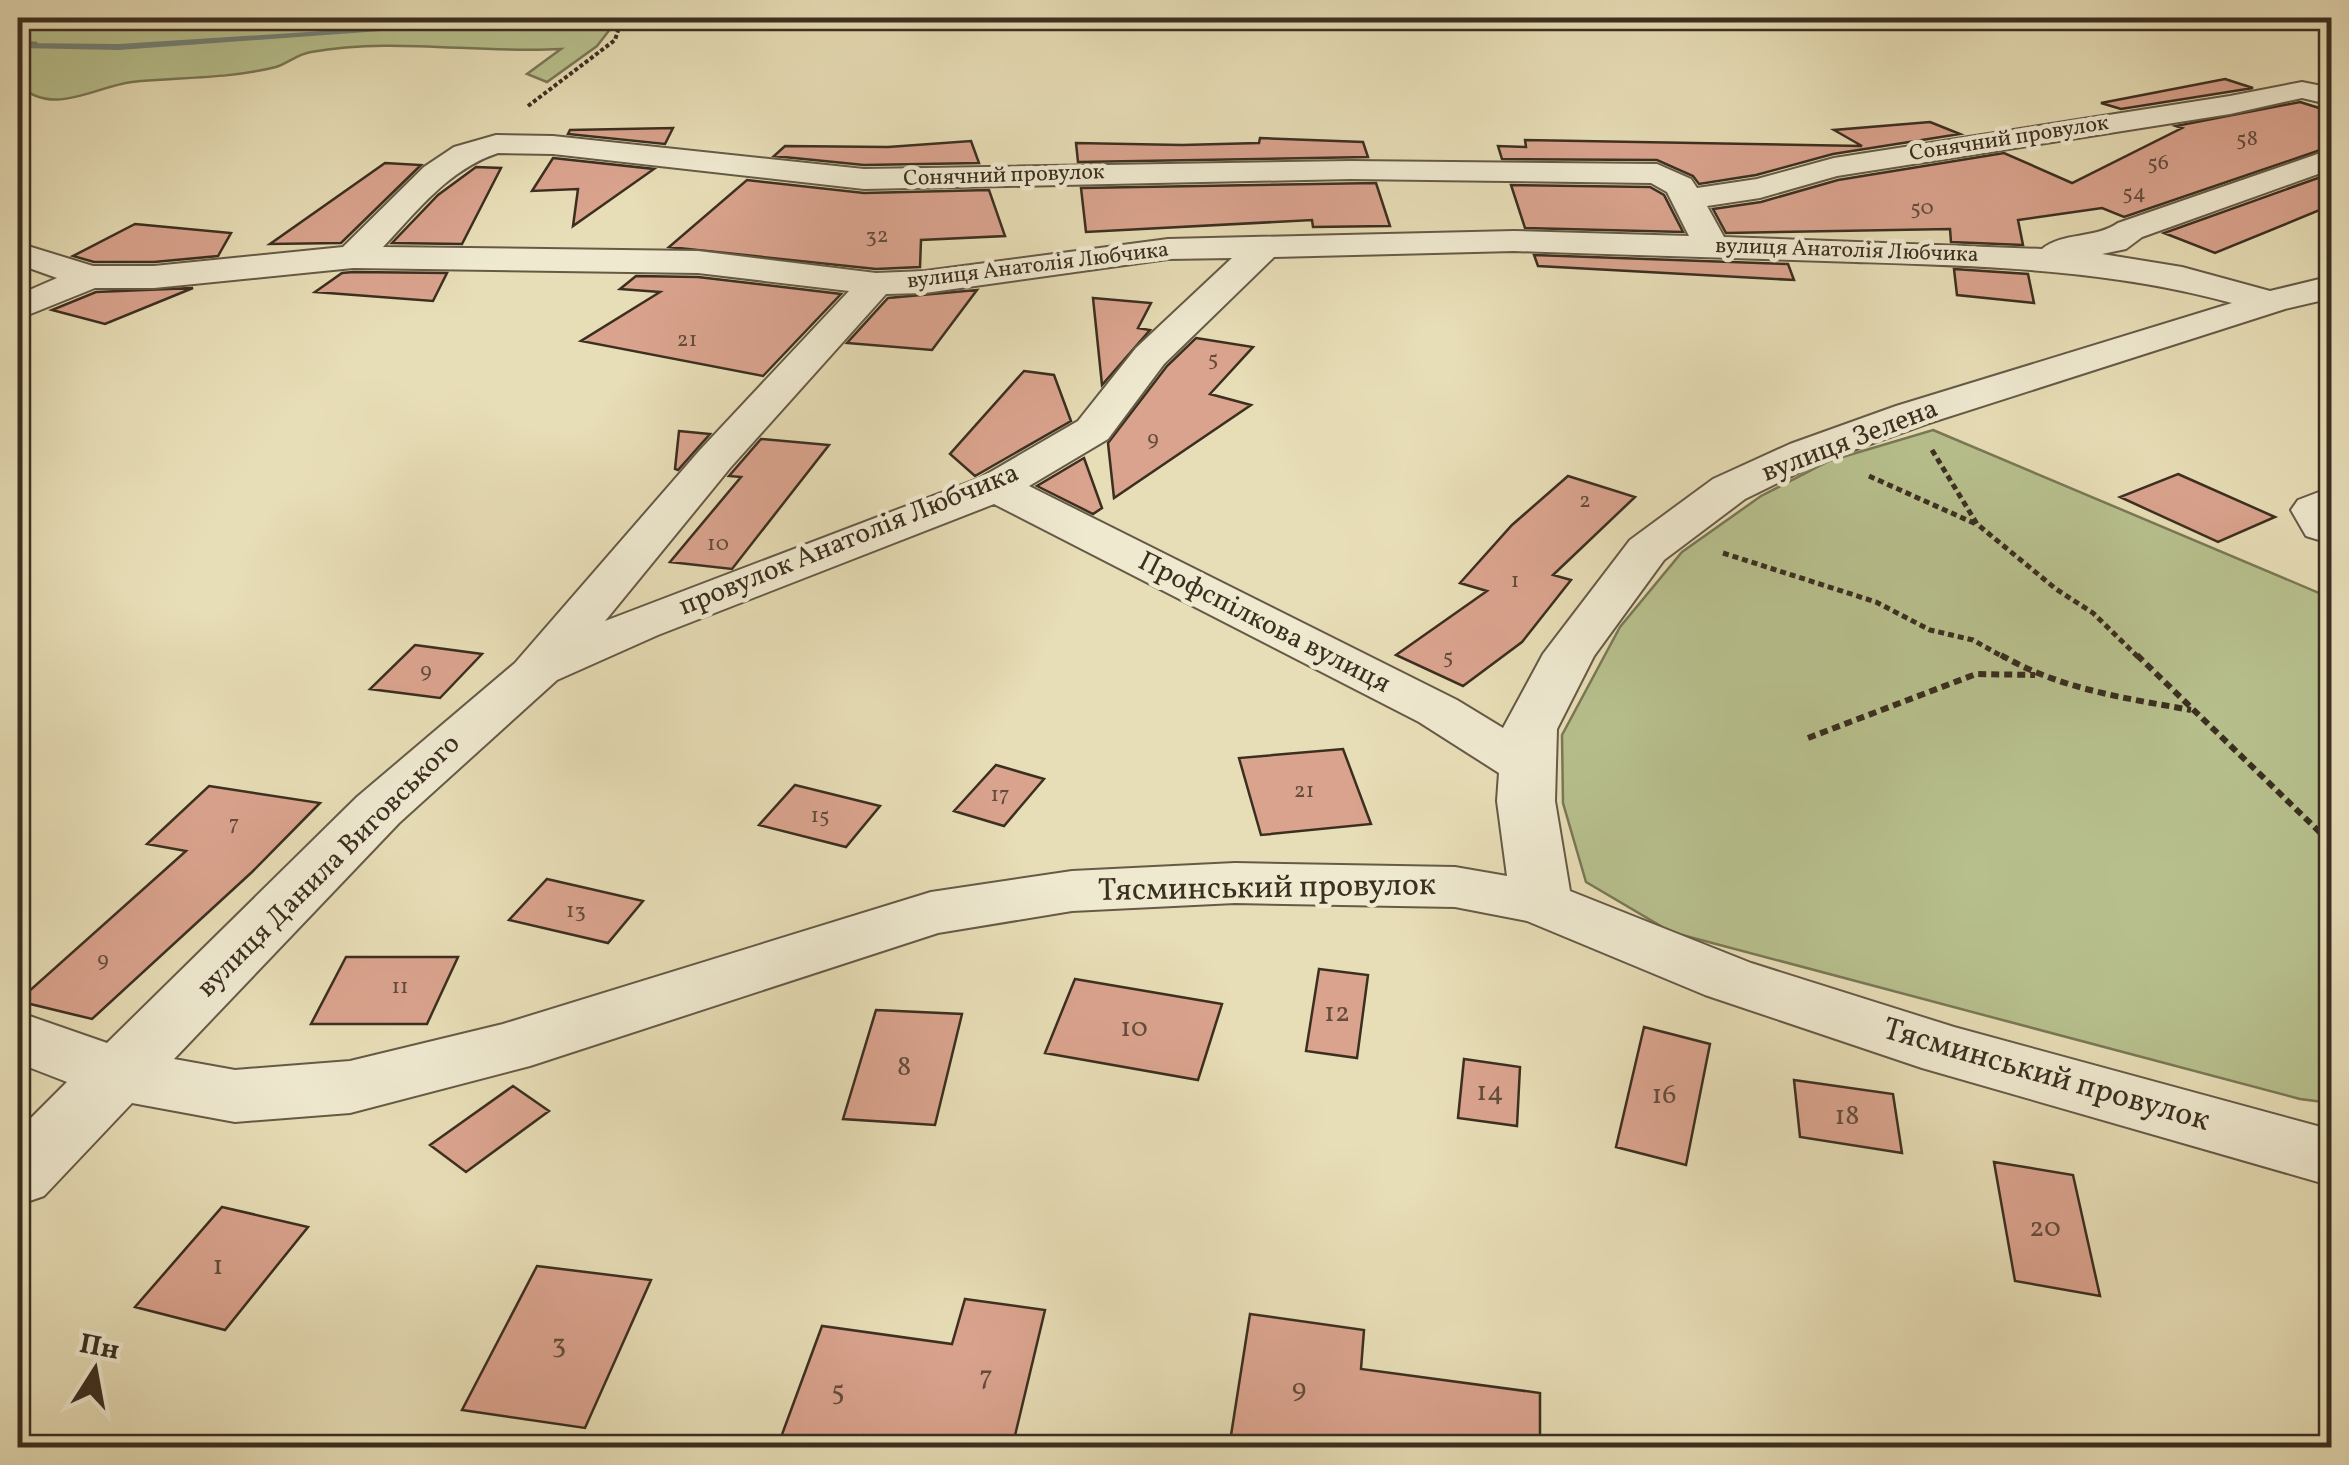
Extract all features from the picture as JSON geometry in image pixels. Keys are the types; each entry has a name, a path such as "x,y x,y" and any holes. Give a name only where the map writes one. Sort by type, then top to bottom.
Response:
{"street":[{"path":"2317,94 2330,66"},
{"name":"Сонячний провулок","path":"1687,200 1760,188 1834,167 2317,94"},
{"name":"Сонячний провулок","path":"353,258 435,174 465,154 496,144 554,145 864,179 1198,171 1657,174 1680,186 1711,246"},
{"name":"вулиця Анатолія Любчика","path":"2004,256 2079,251 2114,242 2130,230 2332,158"},
{"name":"вулиця Анатолія Любчика","path":"18,254 90,277 154,277 353,258 698,262 876,284 925,282 1168,249 1514,241 2004,256 2095,264 2182,278 2269,302 2332,287"},
{"path":"2114,242 2182,278"},
{"name":"провулок Анатолія Любчика","path":"534,674 640,624 996,486 1093,430 1150,356 1266,245"},
{"path":"18,308 90,277"},
{"name":"вулиця Данила Виговського","path":"18,1176 378,810 534,674 716,459 876,284"},
{"path":"2269,302 2332,323"},
{"name":"вулиця Зелена","path":"1542,903 1526,801 1530,729 1569,654 1647,550 1729,490 1804,452 2269,302"},
{"name":"Профспілкова вулиця","path":"996,486 1438,711 1528,767"},
{"path":"2332,500 2314,510 2322,526 2332,530"},
{"name":"Тясминський провулок","path":"18,1036 119,1075 234,1096 350,1087 506,1048 932,912 1072,892 1235,883 1455,887 1542,903 1728,979 1946,1050 2332,1158"}],"path":[{"path":"496,144 501,131 516,114 615,40 622,18"},
{"path":"1911,415 1977,524"},
{"path":"1804,452 1901,487 1977,524 2056,590 2092,613 2332,844"},
{"path":"1664,538 1765,563 1876,602 1930,630 1973,640 2036,676"},
{"path":"1808,738 1976,674 2036,676 2096,693 2191,710"}],"green space":[{"path":"18,18 597,18 611,28 597,46 547,82 527,74 561,49 373,46 311,52 258,71 132,82 74,97 46,99 19,85 18,49 37,43 18,42"},
{"path":"1933,430 2331,598 2331,1103 2300,1099 1671,932 1586,882 1563,803 1562,735 1620,627 1682,552 1761,496 1829,461"}],"building":[{"path":"2225,79 2253,88 2121,109 2101,103"},
{"path":"2300,102 2332,112 2332,146 2124,217 2102,208 2018,220 2023,245 1951,242 1950,229 1726,233 1713,209 1761,202 1838,180 2004,153 2072,183 2182,128 2176,126"},
{"path":"1930,122 1960,134 1833,154 1756,175 1699,184 1693,176 1657,160 1502,159 1498,146 1526,147 1525,140 1862,146 1834,130"},
{"path":"673,128 665,144 568,134 570,130"},
{"path":"1260,138 1363,142 1368,157 1078,162 1076,143 1259,143"},
{"path":"971,141 979,163 864,165 774,156 785,146 888,147"},
{"path":"553,158 654,169 573,226 578,189 532,191"},
{"path":"385,163 421,165 341,243 270,244"},
{"path":"476,167 501,168 462,244 392,243 438,195"},
{"path":"2332,173 2332,205 2215,253 2164,233"},
{"path":"747,180 864,193 989,190 1005,236 921,240 920,267 876,269 669,247"},
{"path":"1376,183 1390,226 1313,227 1312,220 1086,232 1081,188"},
{"path":"1511,185 1650,187 1664,195 1683,232 1525,228"},
{"path":"135,224 231,233 218,256 94,262 73,256"},
{"path":"1534,255 1788,264 1794,280 1538,266"},
{"path":"1954,269 2028,274 2034,303 1957,295"},
{"path":"342,273 447,273 433,301 315,292"},
{"path":"636,276 698,277 841,294 763,376 581,341 660,292 620,289"},
{"path":"193,288 105,324 52,310 96,292"},
{"path":"977,290 932,350 847,343 888,298"},
{"path":"1093,298 1151,303 1138,328 1150,330 1102,385"},
{"path":"1196,338 1253,347 1210,394 1251,405 1114,498 1108,443 1167,366"},
{"path":"1024,371 1054,375 1071,421 975,476 950,454"},
{"path":"679,431 710,434 678,470 675,469"},
{"path":"761,439 829,445 732,569 670,562 741,477 729,476"},
{"path":"1084,458 1102,508 1093,514 1037,486"},
{"path":"2178,474 2275,517 2218,542 2120,497"},
{"path":"1568,476 1635,497 1553,575 1571,580 1522,642 1463,686 1396,655 1487,591 1460,583 1512,525"},
{"path":"415,645 482,654 440,698 370,689"},
{"path":"1343,749 1371,824 1261,835 1239,758"},
{"path":"996,765 1044,779 1004,826 954,811"},
{"path":"795,785 880,806 846,847 759,825"},
{"path":"209,786 320,803 252,872 92,1019 18,1001 186,851 147,844"},
{"path":"547,879 643,901 608,943 509,920"},
{"path":"346,957 458,957 427,1024 311,1024"},
{"path":"1319,969 1368,975 1357,1058 1306,1051"},
{"path":"1075,979 1222,1004 1198,1080 1045,1053"},
{"path":"876,1010 962,1014 935,1125 843,1119"},
{"path":"1644,1027 1710,1044 1686,1165 1616,1147"},
{"path":"1464,1059 1520,1067 1517,1126 1458,1118"},
{"path":"1794,1080 1893,1094 1902,1153 1800,1137"},
{"path":"513,1086 549,1111 466,1172 430,1145"},
{"path":"1994,1162 2073,1175 2100,1296 2015,1281"},
{"path":"222,1207 308,1227 225,1330 135,1307"},
{"path":"537,1266 651,1280 585,1428 462,1410"},
{"path":"965,1299 1045,1310 1012,1448 960,1448 864,1435 859,1448 777,1448 822,1326 952,1344"},
{"path":"1250,1314 1364,1330 1361,1369 1540,1393 1540,1448 1229,1448"}],"waterway":[{"path":"18,46 119,47 555,18"}]}
